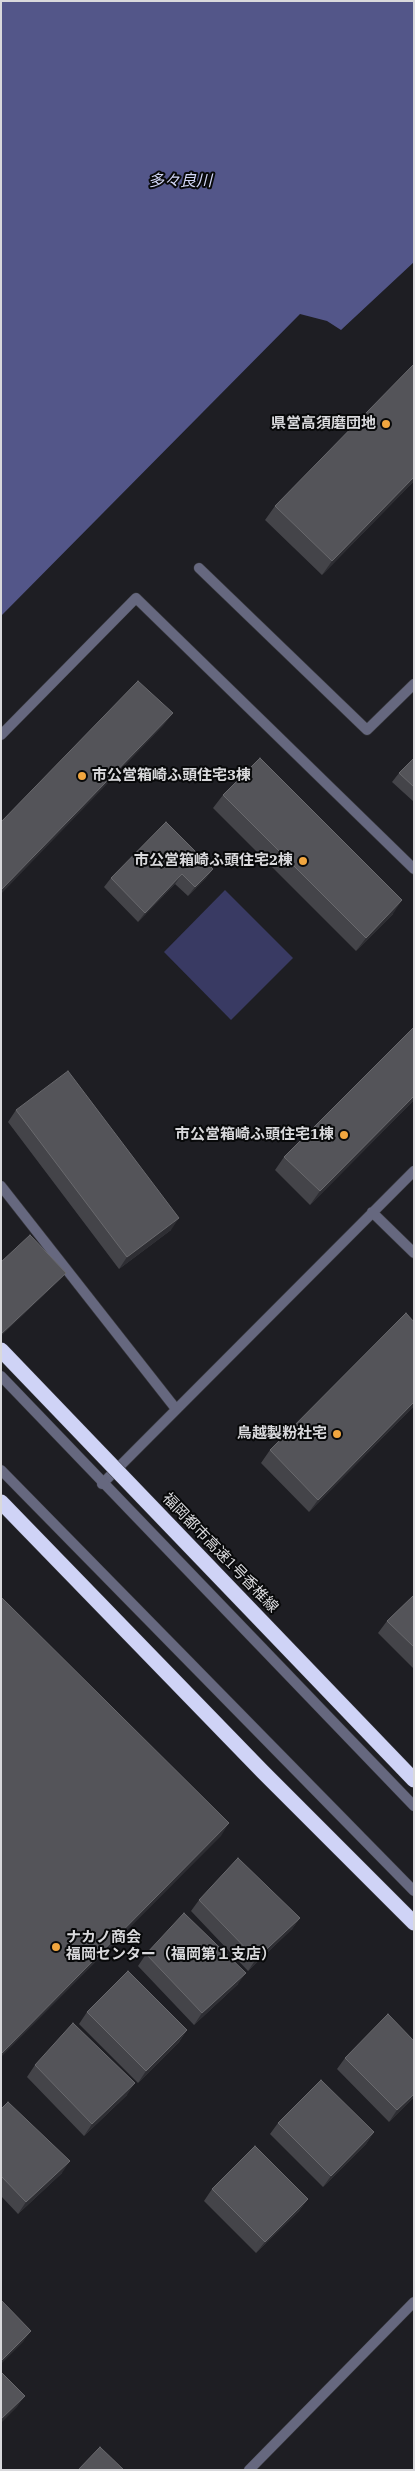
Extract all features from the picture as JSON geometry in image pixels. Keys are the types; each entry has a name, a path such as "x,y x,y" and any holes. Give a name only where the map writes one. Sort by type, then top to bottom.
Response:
{"highway":[{"name":"福岡都市高速1号香椎線","path":"1,1350 414,1780"},
{"path":"1,1502 263,1772 414,1923"}],"street":[{"path":"199,568 367,730 414,684"},
{"path":"1,735 136,598 414,869"},
{"path":"102,1484 414,1171"},
{"path":"1,1186 176,1409"},
{"path":"372,1212 414,1253"},
{"path":"1,1376 102,1484 414,1806"},
{"path":"1,1470 414,1891"},
{"path":"249,2470 414,2302"}],"shaded area":[{"path":"225,890 293,958 231,1020 164,952"}],"water":[{"name":"多々良川","path":"1,1 414,1 414,262 341,330 327,321 300,314 1,616"}],"building":[{"name":"県営高須磨団地","path":"414,364 414,477 332,561 275,506"},
{"name":"市公営箱崎ふ頭住宅3棟","path":"138,681 173,713 1,890 1,822"},
{"name":"市公営箱崎ふ頭住宅2棟","path":"260,758 402,900 366,938 223,795"},
{"path":"414,758 414,787 399,773"},
{"path":"166,822 213,869 195,887 182,874 145,913 111,878"},
{"name":"市公営箱崎ふ頭住宅1棟","path":"414,1027 414,1096 320,1191 284,1157"},
{"path":"68,1071 179,1218 127,1257 16,1110"},
{"path":"30,1235 66,1273 1,1334 1,1262"},
{"name":"鳥越製粉社宅","path":"406,1313 414,1322 414,1402 318,1500 270,1450"},
{"path":"414,1595 414,1647 387,1621"},
{"name":"ナカノ商会 福岡センター（福岡第１支店）","path":"1,1597 229,1823 1,2054"},
{"path":"238,1858 300,1918 256,1959 199,1900"},
{"path":"184,1913 246,1973 202,2013 146,1954"},
{"path":"128,1971 187,2030 146,2071 87,2012"},
{"path":"388,2014 414,2041 414,2094 397,2110 345,2058"},
{"path":"73,2023 135,2083 92,2124 35,2065"},
{"path":"321,2080 374,2132 331,2176 278,2123"},
{"path":"8,2102 70,2161 26,2202 1,2176 1,2109"},
{"path":"255,2146 308,2199 265,2242 212,2189"},
{"path":"1,2300 31,2331 1,2361"},
{"path":"1,2372 25,2396 1,2419"},
{"path":"100,2447 124,2470 78,2470"}],"place":[{"name":"県営高須磨団地","path":"386,424"},
{"name":"市公営箱崎ふ頭住宅3棟","path":"82,776"},
{"name":"市公営箱崎ふ頭住宅2棟","path":"303,861"},
{"name":"市公営箱崎ふ頭住宅1棟","path":"344,1135"},
{"name":"鳥越製粉社宅","path":"337,1434"},
{"name":"ナカノ商会 福岡センター（福岡第１支店）","path":"56,1947"}]}
